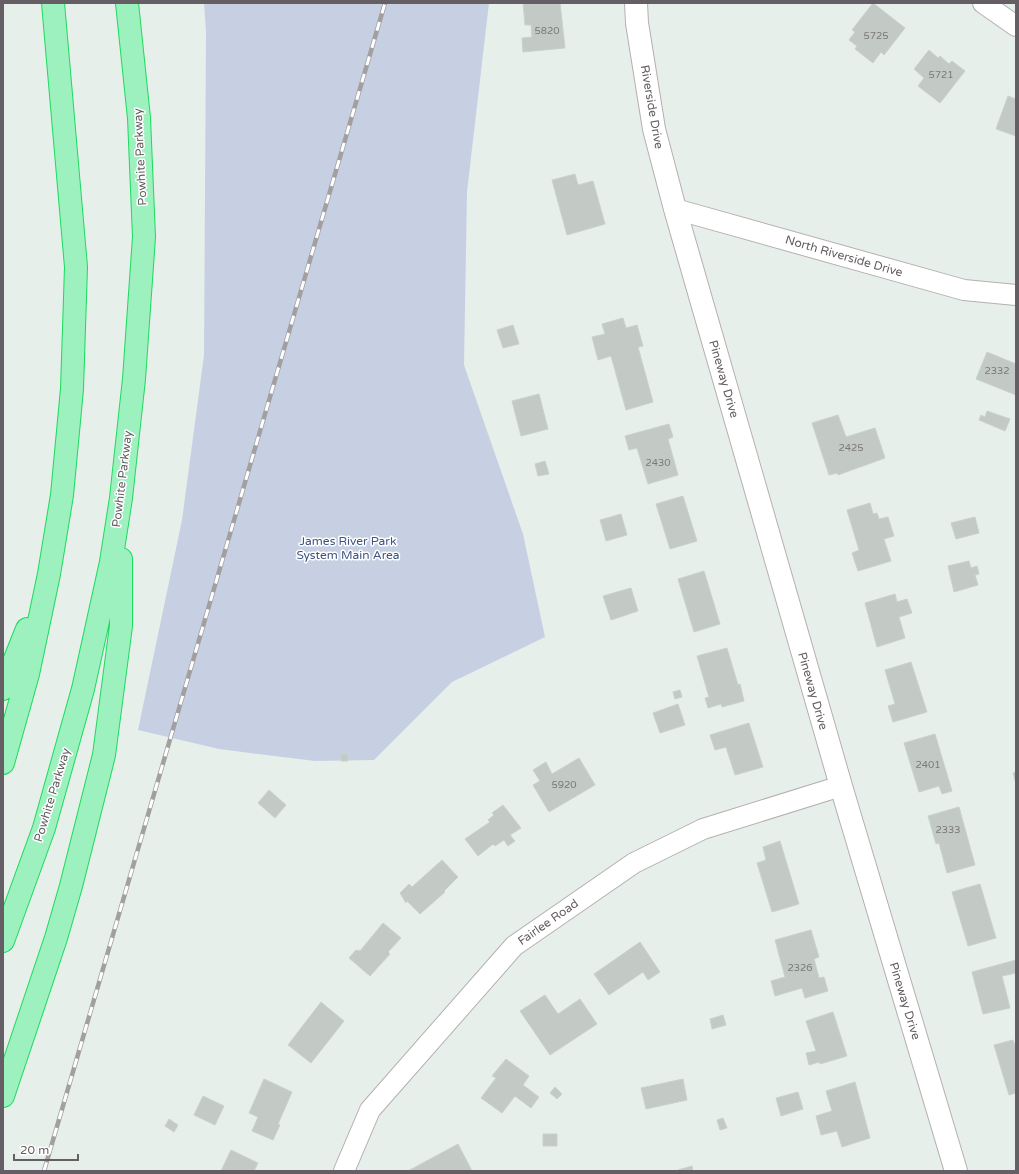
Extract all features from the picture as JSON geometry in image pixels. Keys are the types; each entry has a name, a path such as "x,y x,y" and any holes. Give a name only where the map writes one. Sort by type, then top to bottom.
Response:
{"highway":[{"path":"3,763 28,674 48,574 62,495 72,389 76,267 53,3"},
{"name":"Powhite Parkway","path":"3,941 44,828 83,689 111,562 121,498 134,379 144,238 139,118 127,3"},
{"path":"3,1096 64,909 104,755 121,626 121,498"},
{"path":"3,689 48,574"}],"street":[{"name":"Riverside Drive","path":"636,3 637,23 654,129 674,209"},
{"path":"983,3 1016,26"},
{"name":"North Riverside Drive","path":"674,209 964,290 1016,295"},
{"name":"Pineway Drive","path":"674,209 841,786 956,1171"},
{"name":"Fairlee Road","path":"344,1171 370,1110 514,946 634,863 703,829 841,786"}],"green space":[{"name":"James River Park System Main Area","path":"204,3 489,3 467,192 464,365 523,534 545,637 452,682 374,760 315,761 219,749 138,730 182,520 204,355 206,32"}],"building":[{"path":"523,3 560,3 565,48 523,52 522,38 532,37 531,25 525,25"},
{"path":"873,3 905,28 884,55 881,52 873,63 855,49 857,46 849,40 855,32 852,30"},
{"path":"929,50 938,58 940,56 949,64 952,61 965,71 940,103 918,86 924,78 914,69"},
{"path":"1008,96 1016,99 1016,136 996,129"},
{"path":"575,174 578,185 593,181 605,224 567,235 552,180"},
{"path":"623,318 626,328 637,325 643,346 638,347 653,402 626,410 611,356 598,360 592,337 605,334 602,324"},
{"path":"513,325 519,344 503,348 497,330"},
{"path":"987,352 1016,364 1016,395 976,379"},
{"path":"539,394 548,429 521,436 512,401"},
{"path":"987,411 1010,419 1005,431 979,420 981,415 985,417"},
{"path":"838,415 846,437 875,428 885,458 838,475 837,473 829,475 812,423"},
{"path":"669,424 673,437 668,439 678,475 648,484 637,448 629,450 625,436"},
{"path":"545,461 549,474 538,476 535,464"},
{"path":"683,496 697,541 670,549 656,504"},
{"path":"870,503 873,514 877,513 879,519 888,517 894,536 884,539 891,561 858,571 852,553 859,550 847,510"},
{"path":"621,514 627,535 606,541 600,520"},
{"path":"975,517 979,533 956,539 951,523"},
{"path":"969,561 971,568 977,566 979,574 975,575 978,585 954,592 948,566"},
{"path":"704,571 720,624 694,632 678,579"},
{"path":"631,588 638,611 611,620 603,596"},
{"path":"895,594 897,602 907,599 912,613 899,617 905,638 877,647 865,603"},
{"path":"727,648 738,685 740,684 744,701 722,707 721,704 708,708 705,698 709,697 697,656"},
{"path":"911,662 927,712 893,722 888,706 895,704 885,670"},
{"path":"680,690 682,697 675,699 673,692"},
{"path":"678,704 685,725 660,733 653,713"},
{"path":"749,723 763,767 735,775 726,747 715,750 710,735"},
{"path":"935,734 952,791 942,794 939,786 919,792 904,743"},
{"path":"341,754 348,754 348,761 341,761"},
{"path":"579,758 595,785 549,812 533,785 540,781 533,770 546,762 552,774"},
{"path":"1016,772 1016,781 1015,781 1013,773"},
{"path":"269,790 286,805 275,818 258,803"},
{"path":"503,805 521,828 510,835 515,841 508,846 504,840 495,846 493,844 478,856 465,839 490,822 488,820 494,815 492,813"},
{"path":"959,807 975,865 947,873 939,843 936,844 928,816"},
{"path":"780,841 799,904 772,912 757,863 766,860 763,847"},
{"path":"442,860 458,877 444,891 445,892 420,914 407,901 406,903 400,893 409,884 412,887"},
{"path":"980,884 996,938 968,946 952,892"},
{"path":"383,923 401,938 388,952 390,954 370,976 349,958 356,950 360,951"},
{"path":"811,930 819,957 814,959 819,978 824,977 828,991 805,998 802,988 775,996 771,981 785,977 775,940"},
{"path":"640,942 660,972 648,980 643,972 609,995 594,974"},
{"path":"1016,960 1016,973 1002,976 1010,1008 983,1014 972,972"},
{"path":"545,995 558,1014 580,999 597,1024 550,1055 520,1011"},
{"path":"321,1002 344,1021 311,1063 288,1045"},
{"path":"833,1012 847,1056 820,1064 819,1062 809,1065 806,1053 816,1051 806,1021"},
{"path":"723,1015 726,1025 712,1029 710,1019"},
{"path":"1013,1040 1016,1048 1016,1093 1009,1095 994,1045"},
{"path":"506,1059 529,1076 523,1085 539,1097 531,1108 515,1096 502,1113 481,1098 496,1078 492,1076"},
{"path":"264,1079 292,1092 278,1124 280,1125 273,1140 252,1131 258,1117 249,1113"},
{"path":"683,1079 687,1100 646,1109 641,1088"},
{"path":"855,1082 870,1138 842,1147 837,1131 821,1135 816,1116 832,1111 826,1091"},
{"path":"555,1087 562,1094 557,1099 550,1093"},
{"path":"798,1092 803,1109 781,1116 776,1098"},
{"path":"203,1096 224,1106 215,1125 194,1115"},
{"path":"723,1118 727,1128 720,1130 717,1120"},
{"path":"169,1119 178,1125 174,1132 165,1126"},
{"path":"543,1134 557,1134 557,1146 543,1146"},
{"path":"458,1144 472,1171 408,1171"},
{"path":"231,1150 258,1163 254,1171 221,1171"},
{"path":"692,1166 693,1171 678,1170"}],"railway":[{"path":"44,1171 385,3"}]}
